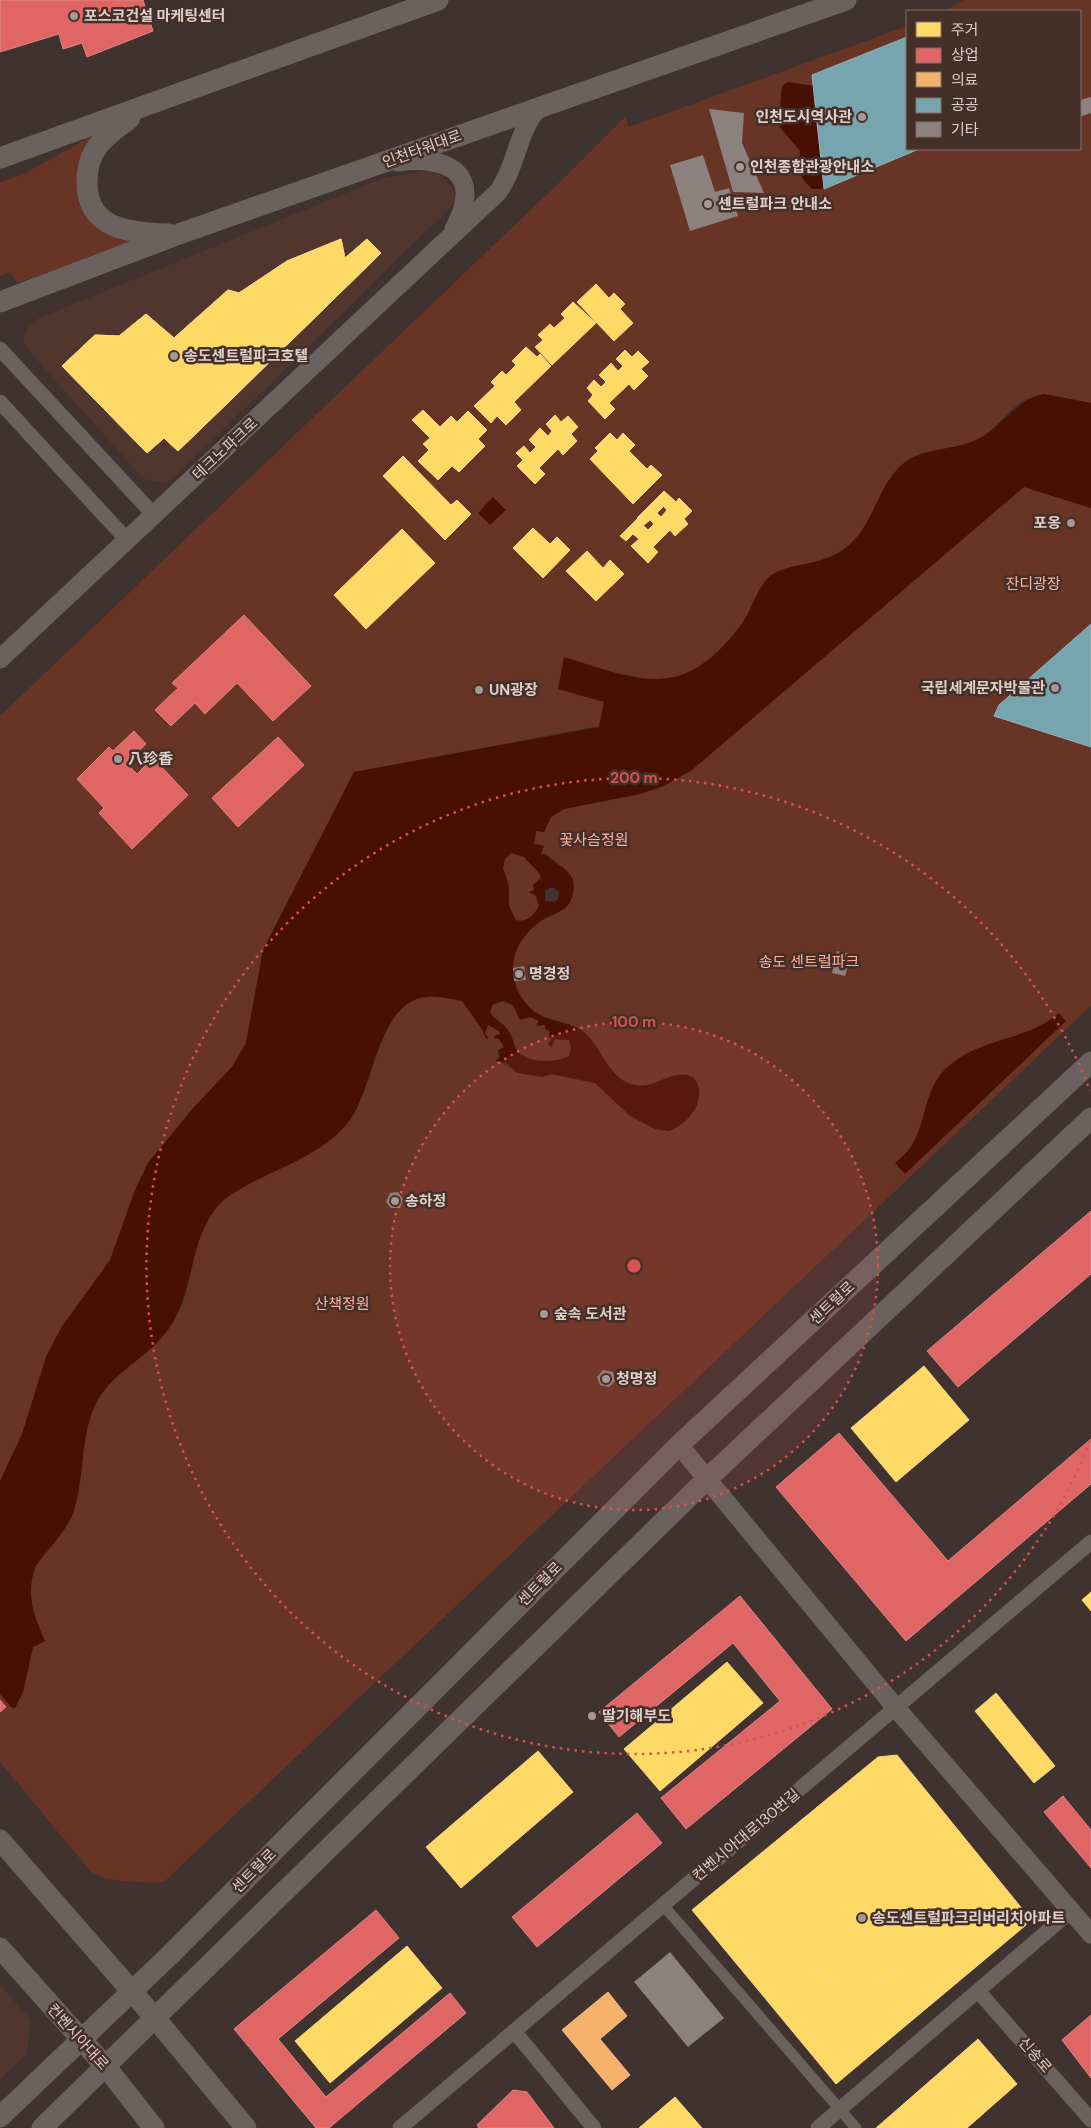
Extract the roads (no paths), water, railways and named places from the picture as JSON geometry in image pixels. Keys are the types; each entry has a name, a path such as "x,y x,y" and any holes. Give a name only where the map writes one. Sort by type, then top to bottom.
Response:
{"main road":[{"path":"0,158 144,108 438,0"},
{"name":"인천타워대로","path":"0,302 179,234 846,0"},
{"path":"144,108 107,136 94,151 87,173 89,198 99,217 122,229 144,233 179,234"},
{"name":"센트럴로","path":"0,2117 132,1992 679,1445 1091,1062"},
{"path":"42,2128 106,2068 707,1479 1091,1118"},
{"path":"0,1840 155,2018 246,2128"},
{"name":"컨벤시아대로","path":"0,1948 106,2068 154,2128"}],"street":[{"name":"테크노파크로","path":"0,659 449,238 504,183 524,130 539,107"},
{"name":"테크노파크로","path":"381,164 430,160 449,165 462,177 466,196 462,214 449,238"},
{"path":"0,349 154,515"},
{"path":"0,402 127,540"},
{"path":"679,1445 896,1708 1091,1934"},
{"name":"컨벤시아대로130번길","path":"400,2128 1091,1542"},
{"path":"663,1905 856,2128"},
{"path":"818,2128 1072,1910"},
{"name":"신송로","path":"978,1990 1091,2120"},
{"path":"514,2032 594,2128"}],"place":[{"name":"포스코건설 마케팅센터","path":"74,16"},
{"name":"인천도시역사관","path":"862,117"},
{"name":"인천종합관광안내소","path":"740,167"},
{"name":"센트럴파크 안내소","path":"708,204"},
{"name":"송도센트럴파크호텔","path":"174,356"},
{"name":"포옹","path":"1071,523"},
{"name":"국립세계문자박물관","path":"1055,688"},
{"name":"UN광장","path":"479,690"},
{"name":"八珍香","path":"118,759"},
{"name":"명경정","path":"519,974"},
{"name":"송하정","path":"395,1201"},
{"name":"숲속 도서관","path":"544,1314"},
{"name":"청명정","path":"606,1379"},
{"name":"딸기해부도","path":"592,1716"},
{"name":"송도센트럴파크리버리치아파트","path":"862,1918"}],"park label":[{"name":"잔디광장","path":"1033,584"},
{"name":"꽃사슴정원","path":"594,840"},
{"name":"송도 센트럴파크","path":"809,962"},
{"name":"산책정원","path":"342,1304"}]}
